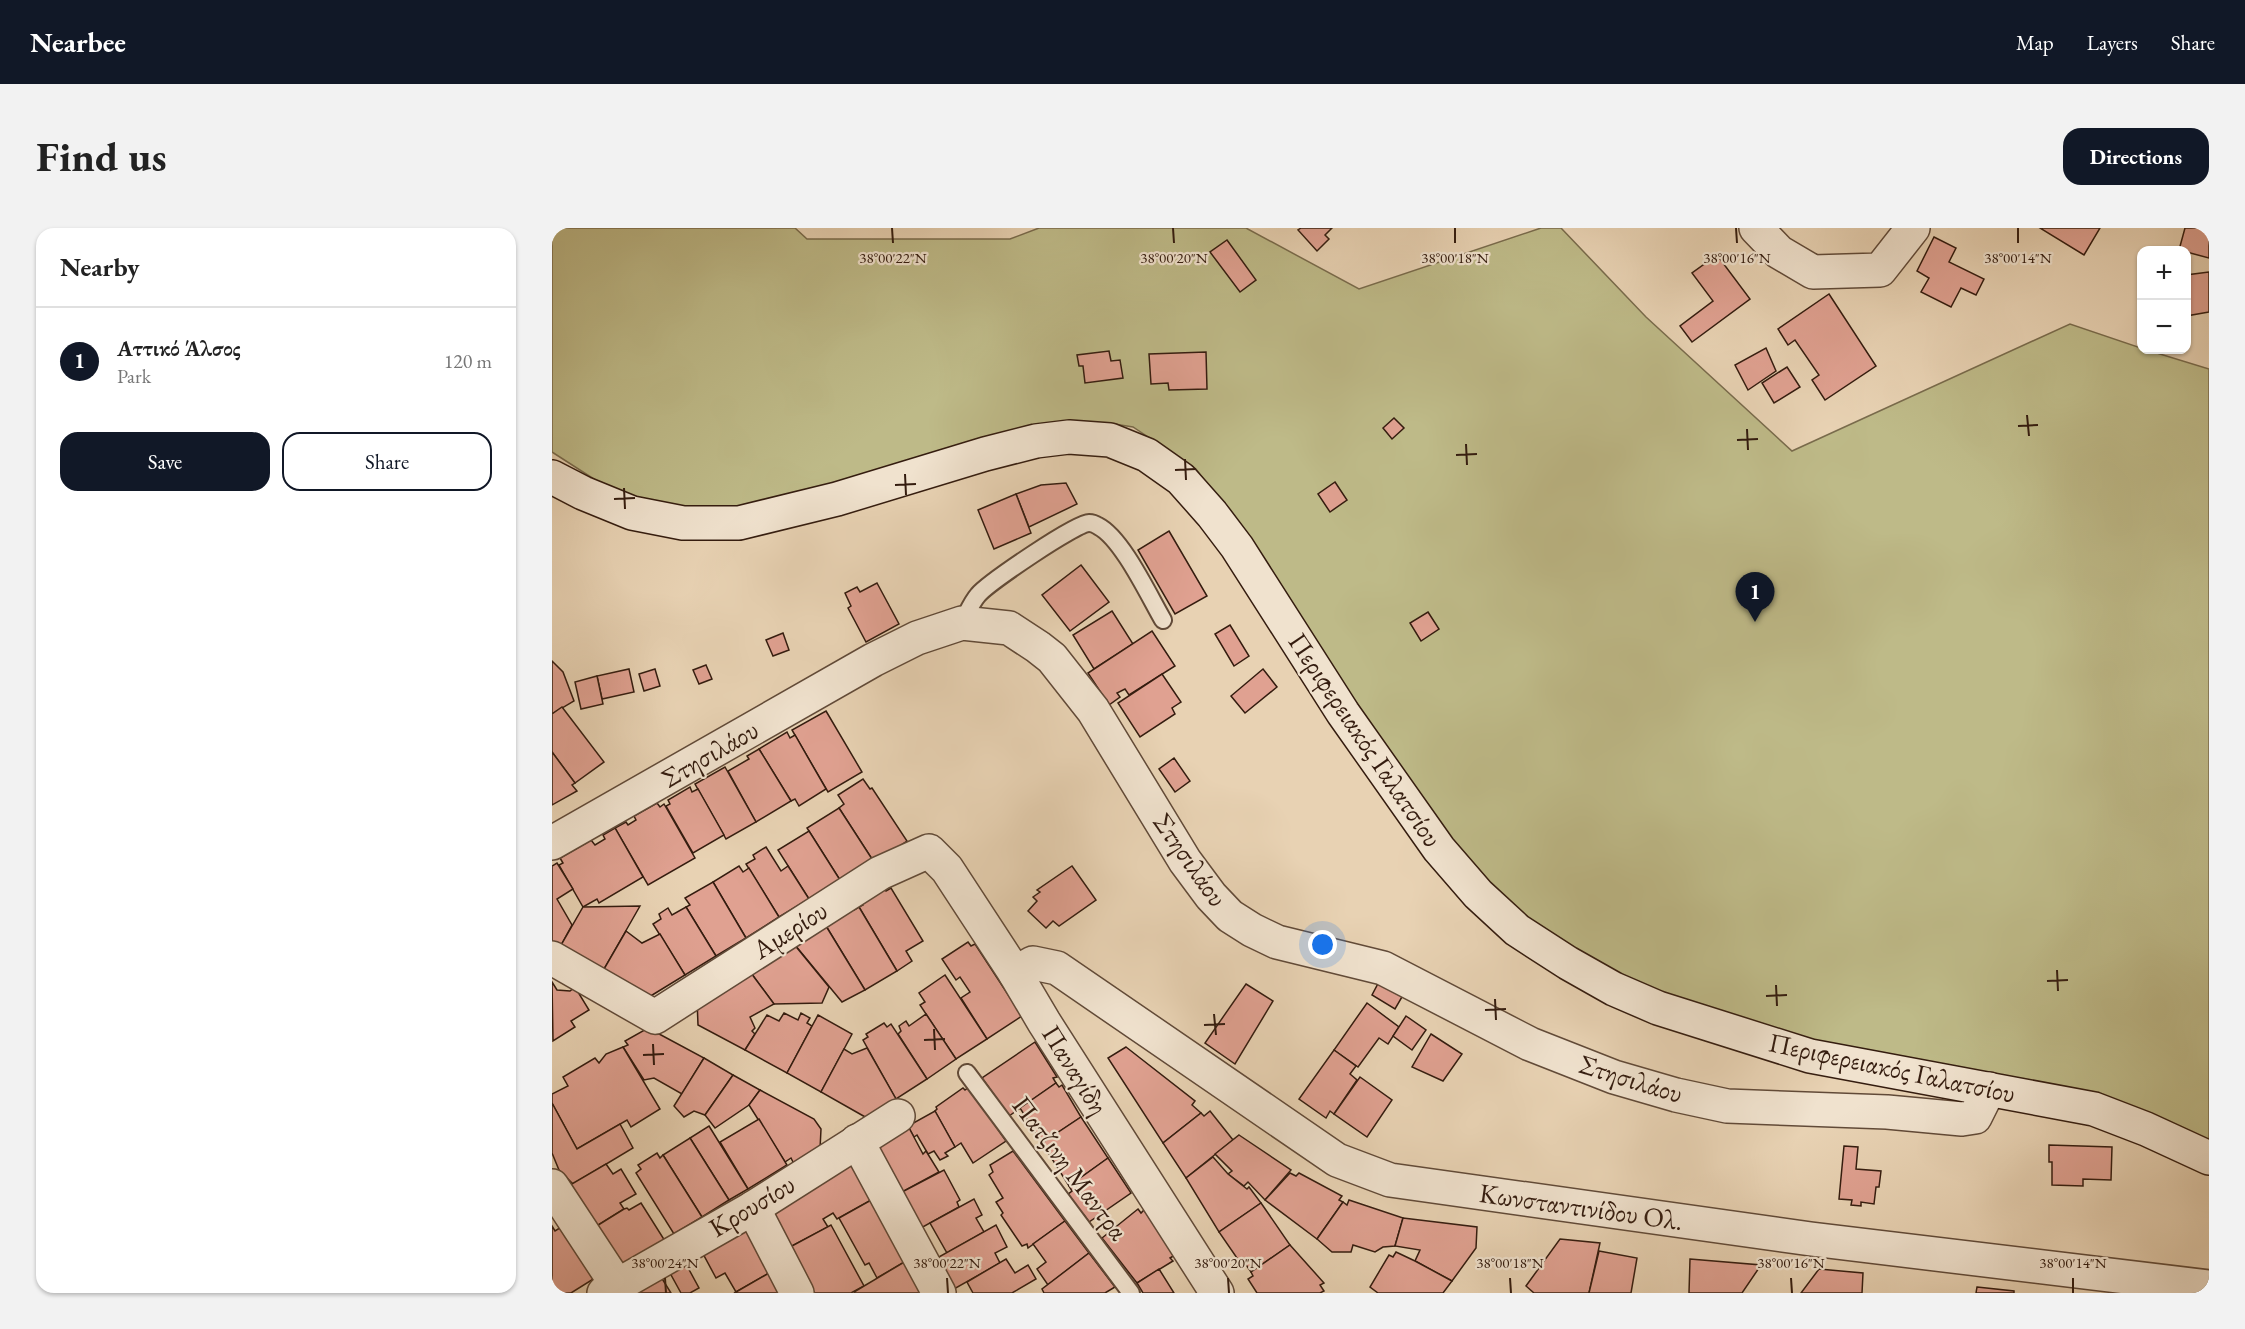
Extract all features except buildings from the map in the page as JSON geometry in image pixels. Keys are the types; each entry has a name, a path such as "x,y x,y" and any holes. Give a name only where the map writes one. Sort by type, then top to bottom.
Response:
{"street":[{"path":"1756,228 1779,252 1813,272 1880,270 1912,228"},
{"name":"Περιφερειακός Γαλατσίου","path":"552,477 632,513 683,523 739,523 837,499 1036,441 1069,437 1110,440 1147,455 1181,479 1212,514 1237,547 1343,713 1426,831 1479,894 1517,930 1614,989 1658,1008 1810,1056 2094,1109 2146,1129 2209,1158"},
{"name":"Στησιλάου","path":"552,843 873,660 917,638 962,623 1008,628 1038,646 1052,658 1093,710 1185,861 1210,896 1230,916 1277,942 1383,968 1530,1044 1614,1077 1676,1095 1727,1106 1887,1112 1962,1119 1975,1117 1989,1089"},
{"name":"Παναγίδη","path":"930,851 947,869 1016,973 1217,1293"},
{"name":"Αμερίου","path":"552,958 655,1017 880,873 930,851"},
{"name":"Κωνσταντινίδου Ολ.","path":"1016,973 1033,963 1057,968 1337,1160 1390,1180 1811,1239 2209,1287"},
{"name":"Κρουσίου","path":"610,1289 753,1208 898,1116"},
{"path":"857,1141 939,1293"},
{"path":"552,1186 610,1289"},
{"path":"753,1208 795,1290"}],"lane":[{"path":"962,623 978,595 1065,534 1090,523 1100,526 1112,537 1163,620"},
{"name":"Πατζινη Μαντρα","path":"968,1073 1131,1293"}],"shaded area":[{"path":"552,228 795,228 807,239 1010,239 1039,228 1246,228 1359,289 1541,228 1561,228 1646,317 1792,451 2070,324 2137,347 2137,354 2160,354 2209,369 2209,1148 1824,1050 1604,972 1483,887 1369,724 1234,520 1196,469 1133,427 1108,423 1063,421 1007,432 777,500 712,511 669,505 614,492 552,452"}],"place":[{"name":"Αττικό Άλσος","path":"1755,622"}]}
